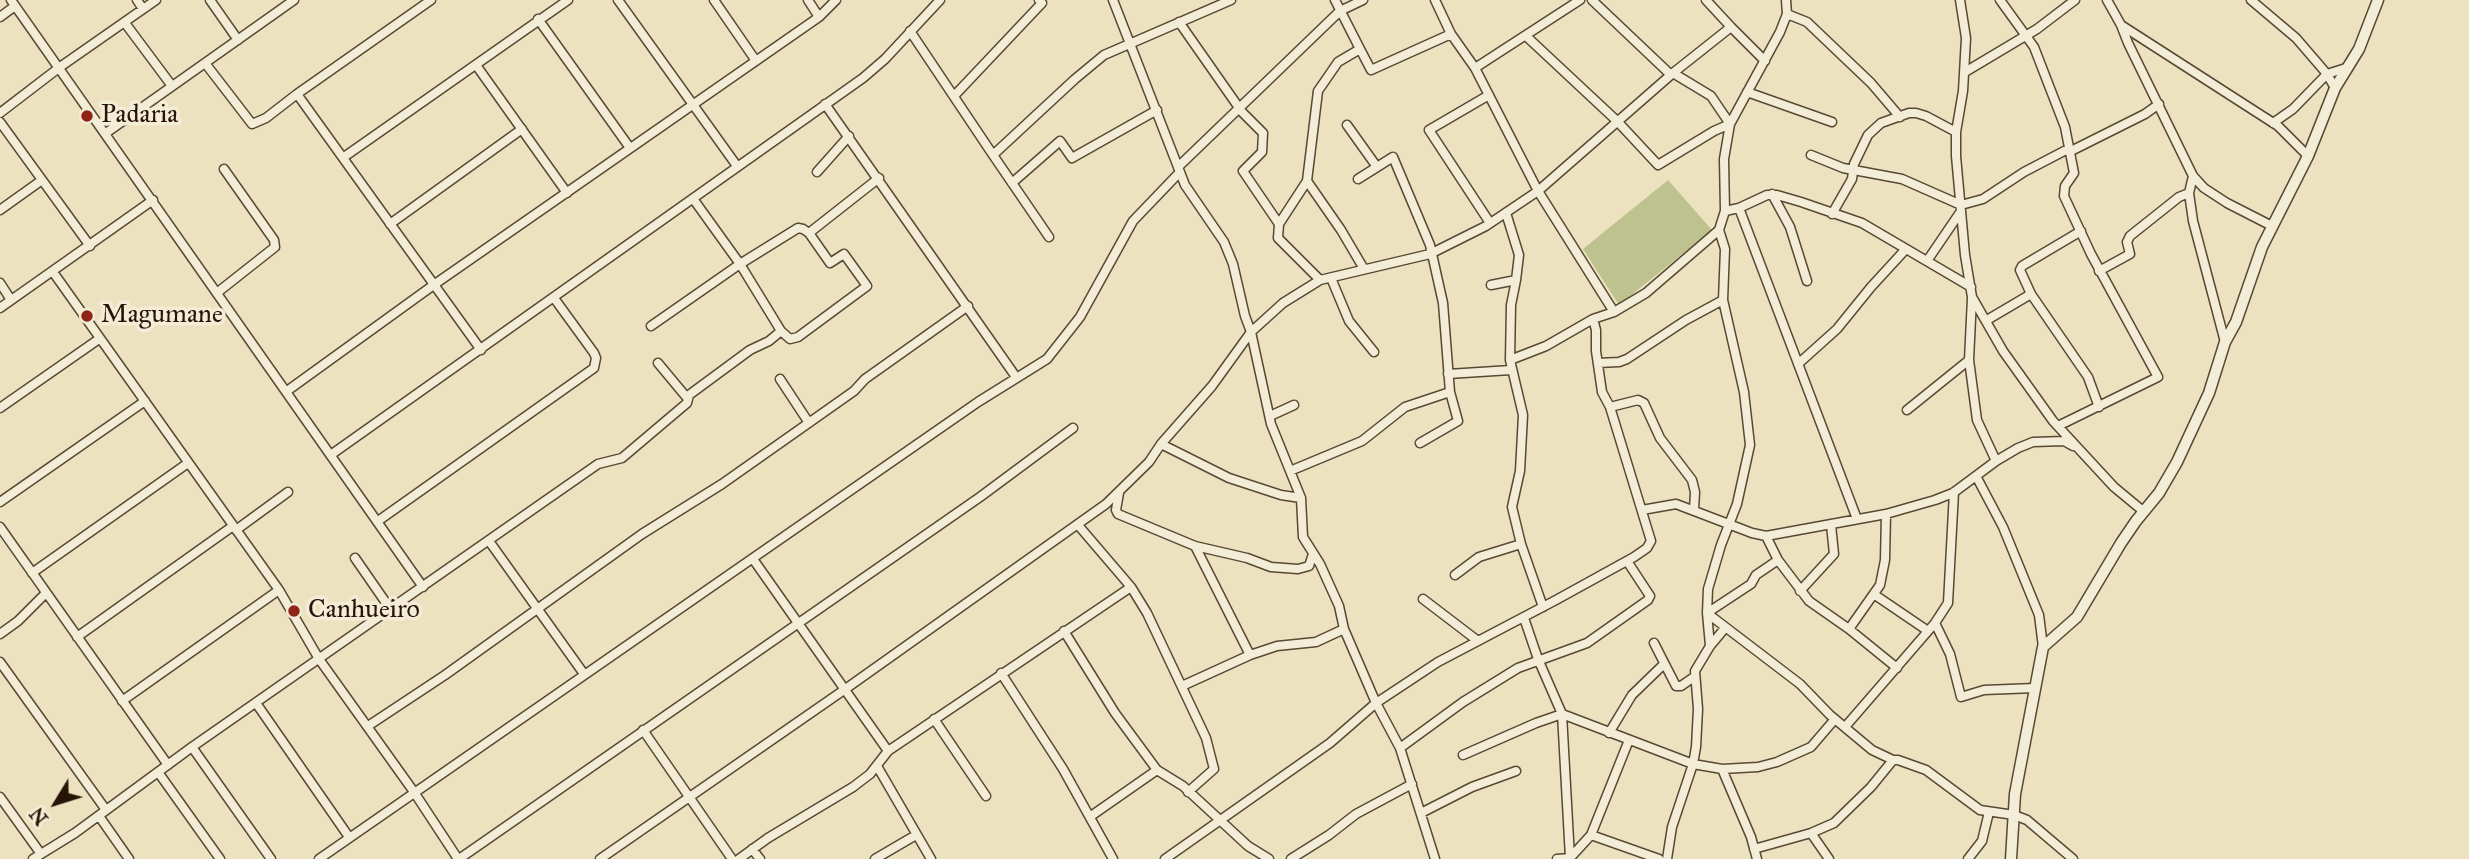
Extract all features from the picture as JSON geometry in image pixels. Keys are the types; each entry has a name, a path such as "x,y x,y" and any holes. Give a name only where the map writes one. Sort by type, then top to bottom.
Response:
{"street":[{"path":"137,0 144,9"},
{"path":"0,113 60,66 156,0"},
{"path":"210,0 238,40"},
{"path":"106,133 294,0"},
{"path":"205,64 252,124 266,118 431,0"},
{"path":"344,157 568,0"},
{"path":"618,0 737,166"},
{"path":"714,0 756,61"},
{"path":"808,0 819,17"},
{"path":"286,391 819,17 836,0"},
{"path":"332,454 694,200 737,166 886,60 910,30 940,0"},
{"path":"955,95 1042,3 1039,0"},
{"path":"1113,0 1179,170 1193,199 1224,243 1233,264 1269,416 1301,498 1303,537 1339,607 1344,629 1376,704 1400,748 1435,859"},
{"path":"993,155 1104,55 1231,0"},
{"path":"1335,0 1342,6 1371,70 1451,34"},
{"path":"319,859 1052,353 1080,317 1133,221 1239,108 1342,6 1363,0"},
{"path":"1435,0 1451,34 1475,68 1538,191 1614,312"},
{"path":"1475,68 1580,0"},
{"path":"1592,0 1672,74 1710,96 1730,124"},
{"path":"1706,0 1765,61"},
{"path":"1510,360 1545,346 1646,293 1719,230 1725,211 1724,159 1730,124 1740,110 1787,13 1786,0"},
{"path":"1960,0 1966,38 1965,72 1955,156 1971,292 1969,359 1977,420 1996,461"},
{"path":"2000,0 2026,34 2045,71 2065,127 2074,173 2063,192 2099,271 2158,377 2058,426"},
{"path":"1965,72 2075,0"},
{"path":"2107,0 2193,176 2204,188 2227,203 2272,226"},
{"path":"2251,0 2263,3 2327,74 2335,88"},
{"path":"2043,647 2077,617 2114,554 2143,511 2159,493 2177,462 2209,393 2225,342 2236,322 2262,247 2308,156 2335,88 2359,48 2378,0"},
{"path":"0,17 13,3 60,66 87,109 424,587"},
{"path":"1787,13 1807,22 1871,83 1899,117"},
{"path":"538,19 630,148"},
{"path":"1179,22 1239,108 1263,133 1262,152 1243,171 1279,224"},
{"path":"125,23 172,86"},
{"path":"2121,25 2269,123 2273,123 2308,156"},
{"path":"600,859 1078,525 1120,492 1212,387 1251,332 1271,312 1320,280 1430,254 1490,223 1538,191 1672,74 1731,27"},
{"path":"910,30 1049,237"},
{"path":"1526,36 1618,121 1658,165 1730,124"},
{"path":"1320,280 1278,238 1279,224 1307,181 1318,91 1338,62 1360,49"},
{"path":"475,65 567,193"},
{"path":"2273,123 2293,109 2327,74 2346,68"},
{"path":"1747,92 1832,122"},
{"path":"297,94 481,350"},
{"path":"1489,95 1429,130 1490,223"},
{"path":"825,104 1016,377"},
{"path":"1927,261 1961,208 1983,199 2024,172 2145,114 2159,104"},
{"path":"1012,183 1060,141 1072,158 1157,110"},
{"path":"1832,214 1852,179 1854,164 1873,128 1916,113 1956,132"},
{"path":"0,122 90,246"},
{"path":"1346,125 1377,167"},
{"path":"390,224 522,130"},
{"path":"817,172 849,136"},
{"path":"1811,155 1854,170 1902,179 1961,208"},
{"path":"1358,179 1393,156 1430,245 1443,303 1450,391 1458,421 1420,443"},
{"path":"218,292 275,247 274,240 224,169"},
{"path":"2193,176 2189,192 2198,243 2225,342"},
{"path":"809,233 879,178"},
{"path":"0,210 42,180"},
{"path":"1307,181 1341,230 1364,270"},
{"path":"2099,271 2130,254 2127,242 2130,236 2189,192"},
{"path":"1725,211 1772,194 1862,223 1927,261 1971,292 2003,351 2058,426 2114,487 2143,511"},
{"path":"1772,194 1790,227 1807,281"},
{"path":"0,308 153,200"},
{"path":"651,326 740,264 798,228 809,233 830,263 844,254 867,286 798,337 790,339 781,331 740,264 694,200"},
{"path":"1739,208 1857,519"},
{"path":"1506,213 1519,255 1511,305 1510,360 1523,415 1520,471 1513,507 1521,544 1543,607"},
{"path":"1710,646 1708,589 1744,480 1750,445 1744,392 1723,300 1724,249 1719,230"},
{"path":"2081,231 2020,267 2031,294 2080,365 2099,407"},
{"path":"1798,365 1838,329 1905,250"},
{"path":"53,272 279,590 318,659 368,726 459,859 980,497 1073,428"},
{"path":"1331,278 1349,321 1374,352"},
{"path":"1491,285 1516,280"},
{"path":"0,284 11,300"},
{"path":"1987,320 2031,294"},
{"path":"378,521 594,368 594,353 554,298"},
{"path":"1598,363 1627,359 1686,320 1723,300"},
{"path":"368,726 538,610 642,534 722,484 968,306"},
{"path":"1165,859 1330,743 1376,704 1438,662 1524,618 1645,550 1651,541 1610,407 1602,392 1593,319"},
{"path":"0,797 35,858 103,813 192,747 597,464 622,458 687,404 688,395 781,331"},
{"path":"0,408 99,339"},
{"path":"1907,410 1969,359"},
{"path":"658,363 688,400"},
{"path":"1448,374 1511,370"},
{"path":"780,379 809,423"},
{"path":"1290,471 1362,441 1405,407 1450,391"},
{"path":"1610,407 1638,400 1644,403 1660,438 1692,480 1695,492 1694,510"},
{"path":"0,502 145,401"},
{"path":"1269,416 1294,405"},
{"path":"1642,510 1671,504 1766,536 1886,514 1954,492 1996,461 2033,442 2064,441 2078,448"},
{"path":"1161,444 1229,478 1281,495 1301,498"},
{"path":"32,573 188,463"},
{"path":"1976,476 2003,527 2039,615 2043,647 2015,794 2011,859"},
{"path":"78,637 288,492"},
{"path":"1120,492 1116,510 1118,514 1195,546 1247,558 1271,567 1298,569 1309,566 1313,554"},
{"path":"1845,727 1946,608 1950,597 1954,492"},
{"path":"1849,629 1880,585 1885,561 1886,514"},
{"path":"1078,525 1130,587 1147,613 1206,738 1214,769 1188,792"},
{"path":"1800,591 1833,554 1831,525"},
{"path":"0,527 167,765"},
{"path":"1766,536 1778,560 1809,601 1849,629 1896,668"},
{"path":"489,541 584,674"},
{"path":"1455,575 1479,557 1521,544"},
{"path":"1195,546 1250,655"},
{"path":"355,558 391,610"},
{"path":"753,559 888,751"},
{"path":"1707,613 1751,584 1756,575 1778,560"},
{"path":"1400,748 1463,702 1518,668 1587,643 1650,598 1628,561"},
{"path":"739,859 853,787 877,766 888,751 1130,587"},
{"path":"122,701 279,590"},
{"path":"0,634 18,621 46,593"},
{"path":"1875,595 1928,631"},
{"path":"1423,599 1478,641"},
{"path":"1707,613 1800,684 1835,719 1872,750 1926,770 1973,806 1989,813 2014,815 2027,820 2073,859"},
{"path":"1524,618 1562,714 1567,858"},
{"path":"1935,624 1950,654 1961,697 1984,690 2035,688"},
{"path":"1667,859 1672,827 1693,764 1698,709 1694,677 1697,666 1725,628"},
{"path":"1182,686 1250,655 1277,646 1316,642 1344,629"},
{"path":"1064,631 1115,713 1157,770 1188,792 1248,846 1269,859"},
{"path":"1654,643 1679,687 1694,677"},
{"path":"0,662 103,813 129,859"},
{"path":"1609,733 1632,695 1664,664"},
{"path":"1001,673 1063,769 1113,859"},
{"path":"256,703 349,837"},
{"path":"1463,755 1562,714 1693,764 1722,769 1758,767 1799,754 1811,747 1835,719"},
{"path":"934,719 986,796"},
{"path":"643,730 732,859"},
{"path":"1557,859 1567,858 1580,849 1591,835 1629,740"},
{"path":"192,747 271,859"},
{"path":"1754,849 1811,833 1834,823 1871,787 1893,760"},
{"path":"877,766 930,859"},
{"path":"1722,769 1757,859"},
{"path":"1091,816 1157,770"},
{"path":"1421,813 1472,787 1516,771"},
{"path":"158,772 219,859"},
{"path":"1291,859 1356,814 1412,785"},
{"path":"1968,859 1982,841 1989,813"},
{"path":"1811,833 1829,859"},
{"path":"875,859 916,835"},
{"path":"1591,835 1659,859"},
{"path":"751,849 760,859"},
{"path":"1180,850 1184,859"}],"green space":[{"path":"1668,180 1712,230 1619,305 1583,249"}],"place":[{"name":"Padaria","path":"87,116"},
{"name":"Magumane","path":"87,316"},
{"name":"Canhueiro","path":"294,611"}]}
